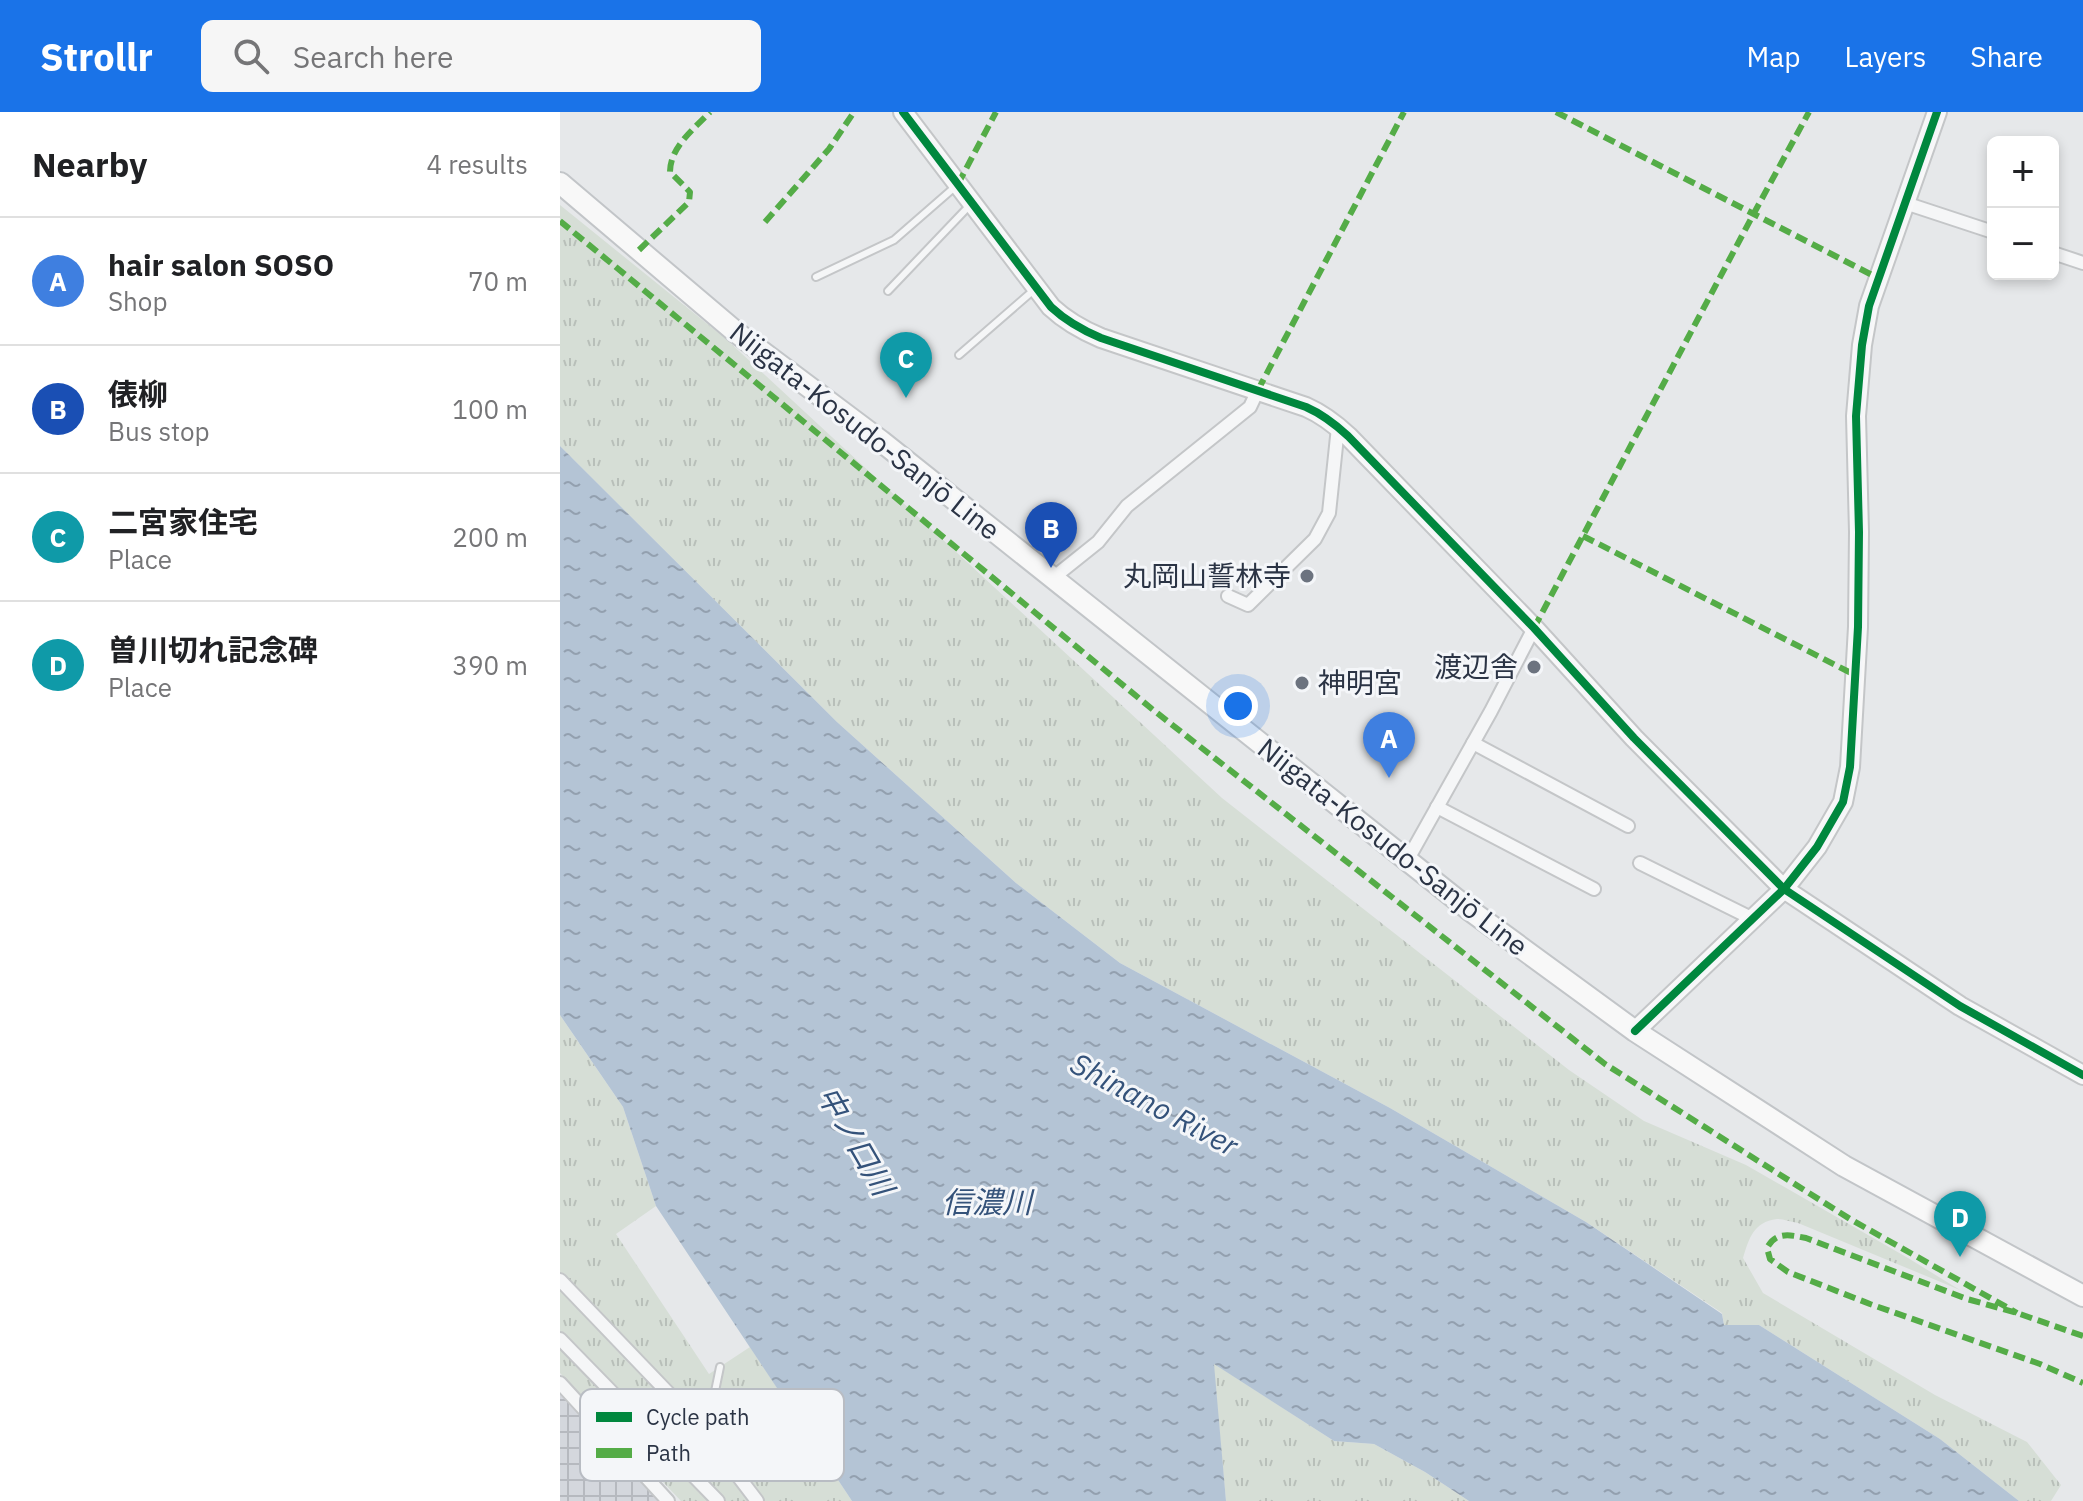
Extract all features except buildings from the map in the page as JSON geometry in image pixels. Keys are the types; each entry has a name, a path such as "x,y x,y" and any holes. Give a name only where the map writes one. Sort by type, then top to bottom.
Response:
{"main road":[{"name":"Niigata-Kosudo-Sanjō Line","path":"560,183 737,333 881,441 1471,911 1635,1031 1844,1166 2083,1296"}],"street":[{"path":"903,112 1060,316 1101,338 1320,414 1338,427 1534,628 1634,738 1784,889 1960,1006 2083,1075"},
{"path":"1635,1031 1784,889 1817,847 1843,802 1850,767 1858,627 1856,416 1862,345 1869,306 1937,112"},
{"path":"1905,203 1987,230"},
{"path":"2059,255 2083,263"},
{"path":"1053,578 1098,542 1127,506 1250,407 1258,390"},
{"path":"1228,596 1248,605 1315,539 1329,513 1338,427"},
{"path":"1408,859 1534,628"},
{"path":"1473,743 1628,826"},
{"path":"1437,807 1594,889"},
{"path":"1640,863 1753,919"},
{"path":"560,1280 663,1389"},
{"path":"560,1339 609,1389"},
{"path":"560,1383 580,1405"},
{"path":"650,1481 668,1501"},
{"path":"698,1481 718,1501"},
{"path":"742,1481 757,1501"}],"lane":[{"path":"816,277 894,240 958,184"},
{"path":"888,291 971,204"},
{"path":"959,355 1037,288"},
{"path":"715,1389 720,1367"}],"shaded area":[{"path":"560,1389 580,1411 580,1481 643,1481 661,1501 560,1501"}],"green space":[{"path":"560,205 726,339 1222,798 1569,1070 1644,1121 1746,1165 1960,1290 1782,1219 1769,1221 1757,1228 1743,1258 1763,1293 1935,1395 2027,1442 2061,1485 2051,1501 2019,1501 1940,1439 1759,1325 1724,1325 1722,1313 1586,1222 1390,1108 1120,963 1016,883 837,722 560,446"},
{"path":"560,1015 623,1107 656,1206 616,1234 709,1374 750,1347 778,1389 580,1389 580,1394 560,1373"},
{"path":"1213,1363 1334,1441 1374,1444 1469,1501 1226,1501"},
{"path":"662,1481 839,1481 852,1501 681,1501"}],"water":[{"name":"信濃川","path":"560,446 837,722 1016,883 1120,963 1390,1108 1586,1222 1722,1314 1724,1325 1759,1325 1940,1439 2019,1501 1469,1501 1374,1444 1334,1441 1214,1364 1226,1501 852,1501 839,1481 844,1481 844,1389 778,1389 656,1206 623,1107 560,1015"}],"marked path":[{"path":"639,250 689,202 690,192 670,172 671,163 684,139 710,112"},
{"path":"765,222 829,149 854,112"},
{"path":"958,184 996,112"},
{"path":"1258,390 1404,112"},
{"path":"1556,112 1878,278"},
{"path":"1534,628 1809,112"},
{"path":"560,221 1152,709 1605,1064 1850,1219 2017,1313"},
{"path":"1583,536 1855,675"},
{"path":"2083,1336 1967,1299 1806,1238 1779,1237 1767,1248 1770,1259 1788,1272 2040,1364 2083,1383"}],"cycle path":[{"path":"903,112 1057,312 1074,325 1101,338 1306,407 1333,423 1534,628 1634,738 1784,889 1960,1006 2083,1075"},
{"path":"1635,1031 1784,889 1817,847 1843,802 1850,767 1858,627 1856,416 1862,345 1869,306 1937,112"}],"place":[{"name":"二宮家住宅","path":"906,398"},
{"name":"俵柳","path":"1051,568"},
{"name":"丸岡山誓林寺","path":"1307,576"},
{"name":"渡辺舎","path":"1534,667"},
{"name":"神明宮","path":"1302,683"},
{"name":"hair salon SOSO","path":"1389,778"},
{"name":"曽川切れ記念碑","path":"1960,1257"}],"water label":[{"name":"Shinano River","path":"1154,1105"},
{"name":"中ノ口川","path":"855,1141"}]}
